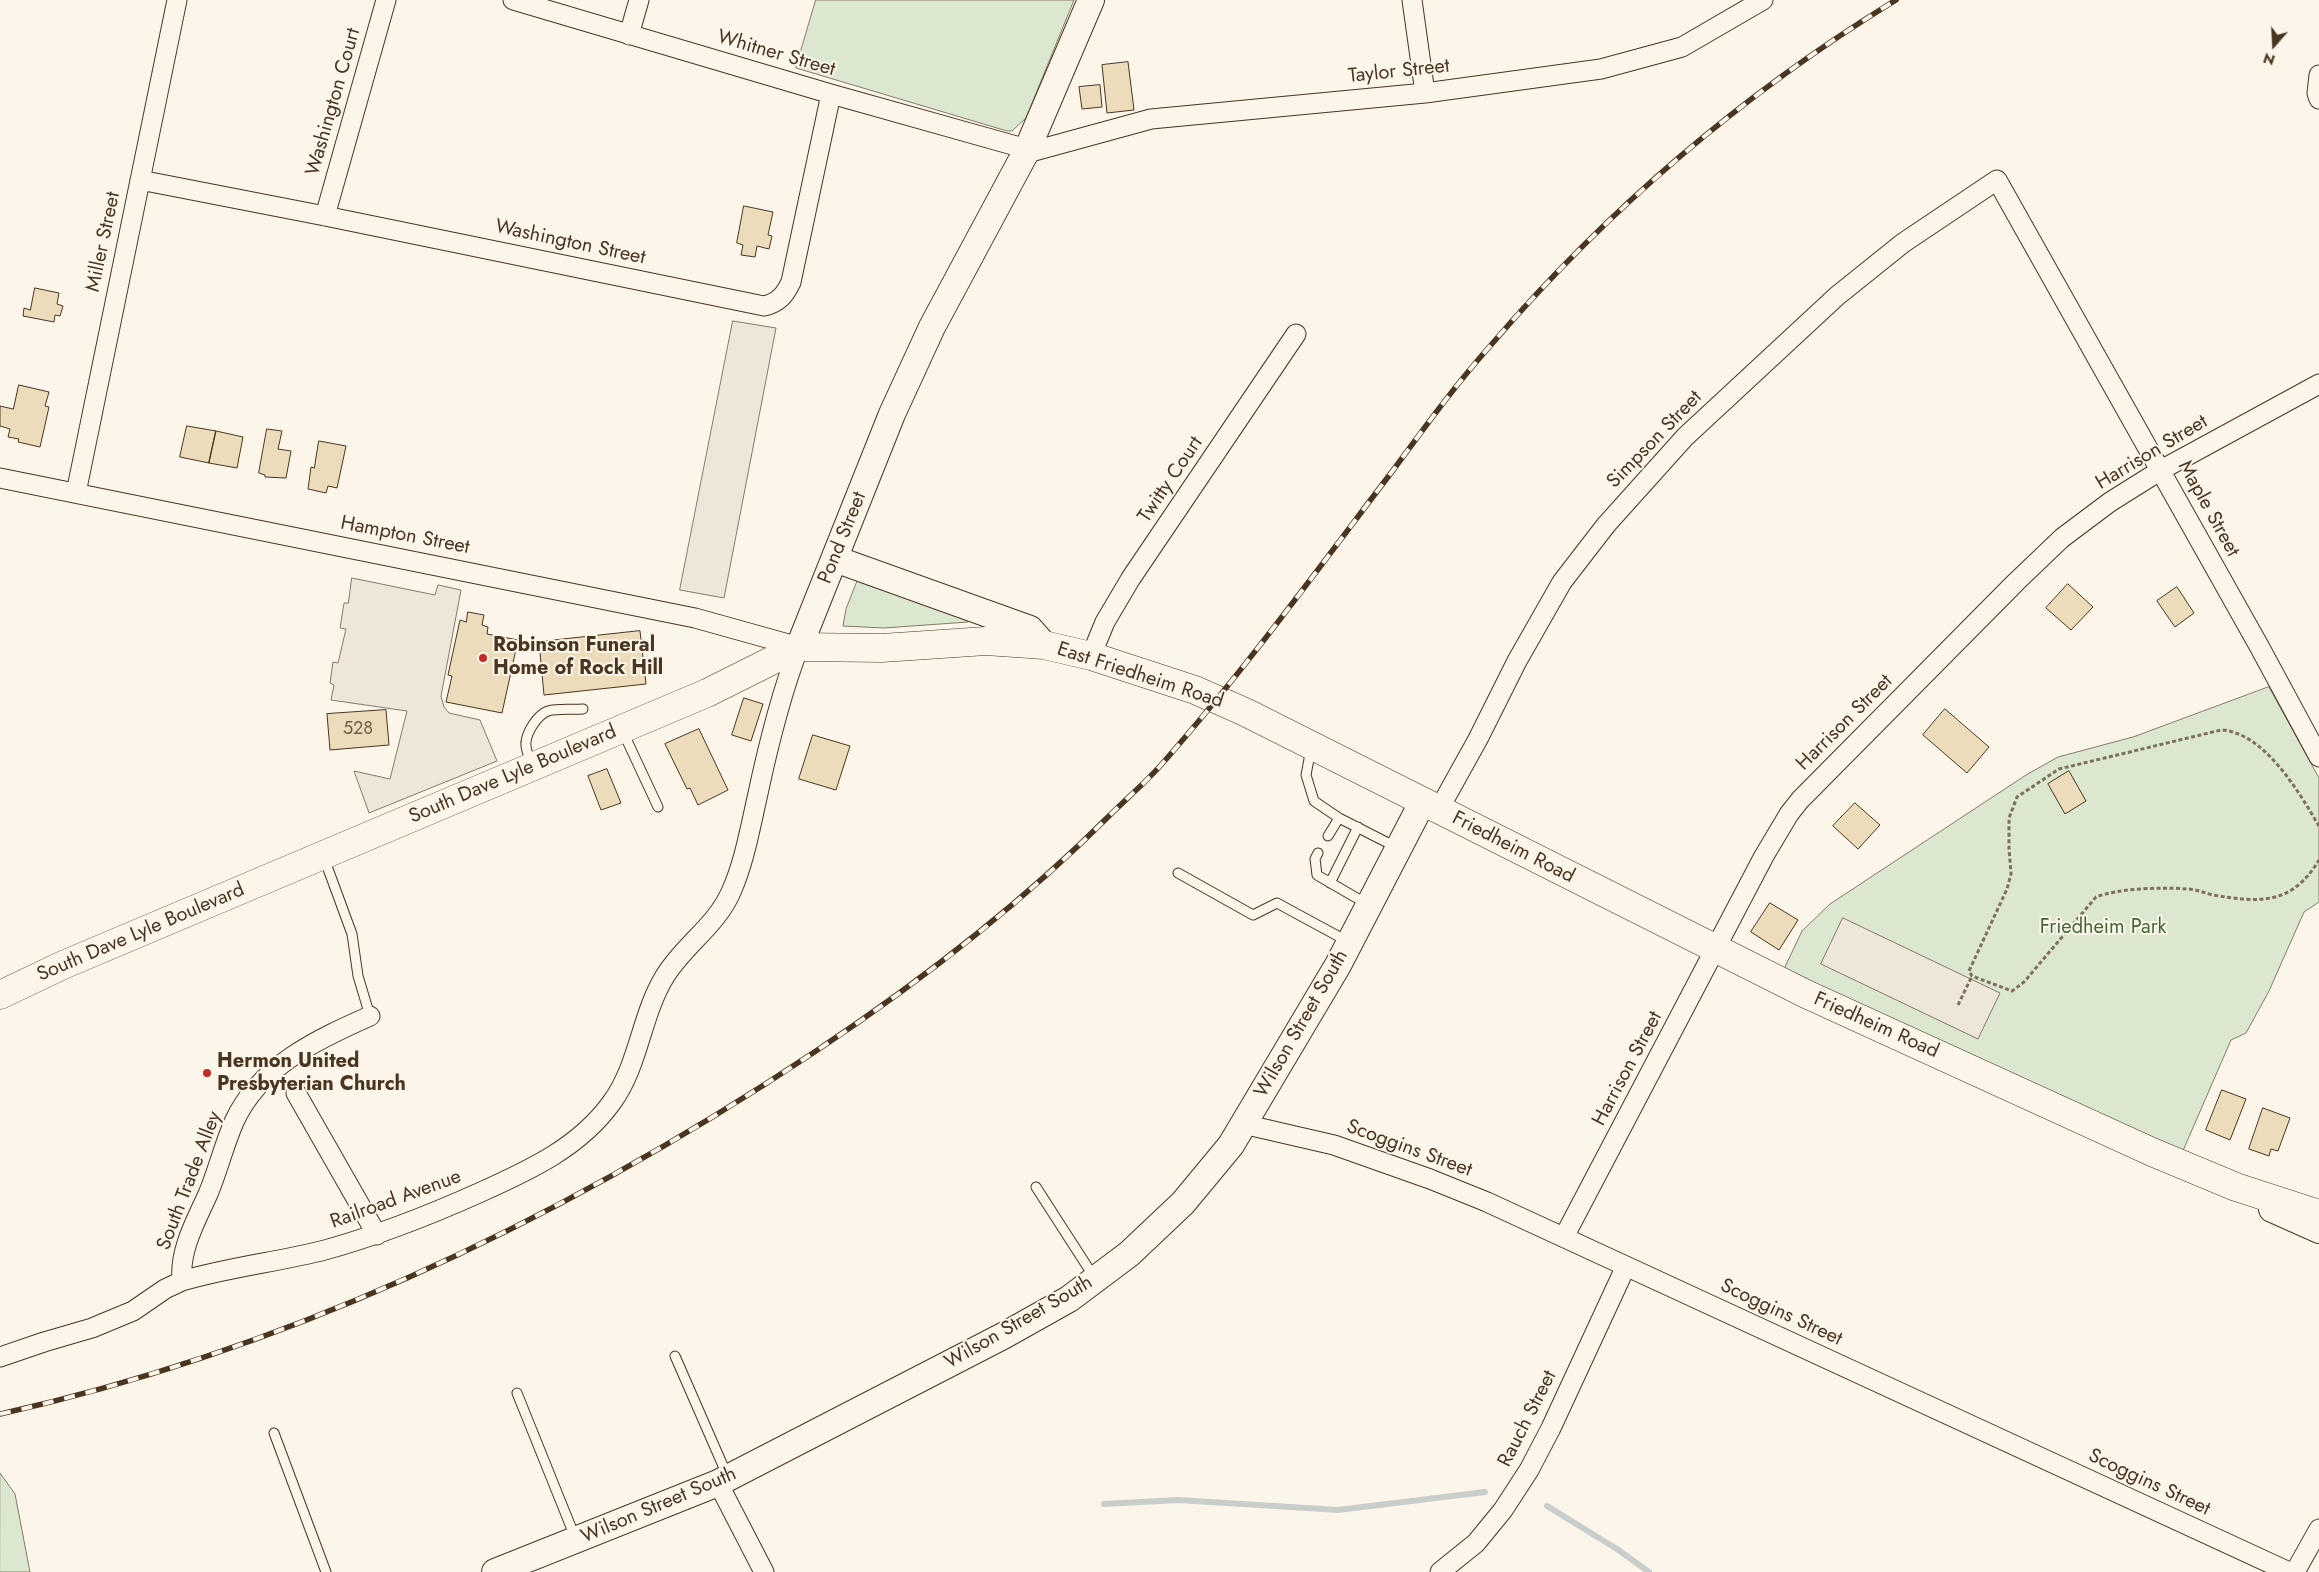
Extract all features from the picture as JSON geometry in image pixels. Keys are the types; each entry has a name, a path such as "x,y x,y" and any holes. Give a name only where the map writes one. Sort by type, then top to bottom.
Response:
{"main road":[{"name":"South Dave Lyle Boulevard","path":"0,995 63,965 707,693 799,647 882,648 986,640 1044,645"},
{"name":"East Friedheim Road","path":"1044,645 1091,656 1194,690 1244,712 1430,807"},
{"name":"Friedheim Road","path":"1430,807 1806,994 2152,1152 2236,1187"},
{"path":"2236,1187 2319,1214"}],"street":[{"name":"Miller Street","path":"76,493 177,0"},
{"name":"Washington Court","path":"325,216 386,0"},
{"name":"Whitner Street","path":"513,0 1028,150"},
{"path":"629,35 639,0"},
{"name":"Pond Street","path":"697,939 713,922 732,892 752,818 779,702 892,414 932,326 1028,150 1091,0"},
{"path":"1412,0 1425,93"},
{"name":"Taylor Street","path":"1028,150 1052,147 1075,138 1150,119 1425,93 1601,69 1682,47 1763,0"},
{"path":"2319,76 2317,93 2319,99"},
{"name":"Washington Street","path":"140,180 764,306 774,304 787,291 791,282 831,94"},
{"name":"Maple Street","path":"1997,180 2161,470 2319,757"},
{"name":"Simpson Street","path":"1430,807 1478,739 1517,661 1562,582 1606,525 1684,436 1836,296 1903,243 1997,180"},
{"name":"Twitty Court","path":"1091,656 1105,622 1132,578 1296,334"},
{"name":"Harrison Street","path":"1564,1237 1776,835 1800,800 2062,538 2110,502 2161,470 2319,384"},
{"name":"Hampton Street","path":"0,478 695,618 799,647"},
{"name":"East Friedheim Road","path":"835,560 1030,629 1044,645"},
{"name":"Wilson Street South","path":"495,1572 723,1481 1003,1336 1068,1299 1129,1254 1183,1202 1231,1145 1349,943 1398,848 1430,807"},
{"name":"Railroad Avenue","path":"0,1358 44,1342 92,1328 133,1310 165,1289 182,1281 323,1250 377,1235 453,1205 536,1166 562,1150 612,1103 625,1081 657,991 666,974 697,939"},
{"name":"South Trade Alley","path":"182,1281 181,1272 186,1245 216,1174 235,1121 244,1104 279,1066 296,1053 314,1041 370,1016"},
{"path":"296,1093 377,1235"},
{"name":"Scoggins Street","path":"1243,1124 1334,1145 1430,1179 1564,1237 2289,1572"},
{"name":"Friedheim Road","path":"2236,1187 2251,1199 2319,1230"},
{"name":"Rauch Street","path":"1440,1572 1476,1543 1503,1510 1529,1470 1551,1428 1626,1266"},
{"path":"723,1481 764,1572"},
{"path":"2295,1572 2319,1529"}],"lane":[{"path":"533,767 526,752 526,742 530,730 537,720 547,711 583,709"},
{"path":"622,729 658,807"},
{"path":"1315,748 1309,759 1306,775 1314,801 1340,818 1398,848"},
{"path":"1328,836 1340,818"},
{"path":"1330,883 1358,828"},
{"path":"1318,853 1316,859 1317,875 1369,905"},
{"path":"323,856 352,934 358,976 370,1016"},
{"path":"1178,873 1254,915 1277,903 1349,943"},
{"path":"1036,1187 1095,1279"},
{"path":"675,1356 723,1481"},
{"path":"516,1393 576,1541"},
{"path":"274,1432 326,1572"}],"path":[{"path":"2319,826 2300,793 2269,754 2232,730 2221,730 2060,769 2017,797 2009,818 2011,874 2007,889 1969,971 1972,976 2012,991 2024,982 2096,897 2104,894 2141,890 2189,889 2212,894 2262,900 2273,898 2292,888 2309,876 2319,860"},
{"path":"1958,1005 1972,976"}],"green space":[{"path":"816,0 1074,0 1026,118 1012,131 1007,131 796,68"},
{"path":"859,577 970,618 968,622 884,628 843,626 846,609"},
{"name":"Friedheim Park","path":"2269,687 2319,778 2319,902 2304,912 2269,991 2246,1033 2231,1040 2182,1153 1784,969 1802,931 1830,904 2026,775 2058,757 2133,737"},
{"path":"0,1473 15,1494 30,1572 0,1572"}],"shaded area":[{"path":"733,321 776,328 724,598 680,590"},
{"path":"352,578 435,595 438,585 461,590 441,696 444,707 449,713 480,720 497,761 369,813 354,771 390,779 407,711 331,700 334,685 330,683 333,662 338,663 346,629 340,628 344,603 348,603"},
{"path":"1843,918 2000,993 1978,1039 1821,964"}],"building":[{"path":"1128,62 1134,110 1107,113 1102,65"},
{"path":"1100,85 1102,107 1082,109 1079,87"},
{"path":"744,206 773,212 768,235 772,236 769,249 757,246 755,257 741,255 743,245 737,243"},
{"path":"35,288 59,293 57,304 63,306 60,316 55,315 54,322 23,316 24,308 30,310"},
{"path":"19,385 49,392 45,406 49,407 40,447 18,442 19,439 8,437 10,429 0,426 0,406 13,409"},
{"path":"187,426 216,431 209,463 180,457"},
{"path":"267,429 282,431 278,449 291,451 286,478 265,477 265,475 259,473"},
{"path":"216,431 243,437 237,468 209,463"},
{"path":"319,441 346,446 337,488 328,486 326,493 308,489 311,467 314,468"},
{"path":"2068,584 2093,607 2071,630 2046,608"},
{"path":"2177,587 2194,613 2175,627 2157,601"},
{"name":"Robinson Funeral Home of Rock Hill","path":"468,612 484,615 482,625 488,627 487,634 518,640 502,713 446,702 452,676 448,675 460,620 466,622"},
{"path":"640,631 646,684 544,695 539,642"},
{"path":"744,698 763,704 751,741 732,735"},
{"path":"1945,709 1989,747 1967,773 1923,735"},
{"path":"386,710 389,745 330,750 327,714"},
{"path":"699,729 728,790 698,805 690,788 687,789 665,744"},
{"path":"813,735 850,746 836,790 799,779"},
{"path":"607,769 621,803 601,810 588,776"},
{"path":"2069,771 2086,801 2065,814 2048,784"},
{"path":"1855,803 1880,825 1858,849 1833,826"},
{"path":"1770,903 1798,920 1779,950 1751,932"},
{"path":"2222,1090 2246,1099 2230,1140 2206,1130"},
{"path":"2263,1108 2290,1118 2278,1151 2271,1149 2269,1156 2249,1149"}],"waterway":[{"path":"1104,1504 1178,1500 1338,1510 1485,1492"},
{"path":"1547,1506 1617,1549 1649,1572"}],"railway":[{"path":"0,1414 109,1387 216,1353 321,1314 424,1270 526,1221 625,1168 722,1111 816,1051 894,997 1005,911 1075,849 1161,765 1222,693 1309,582 1465,375 1535,295 1582,247 1630,201 1732,114 1785,74 1896,0"}],"place":[{"name":"Robinson Funeral Home of Rock Hill","path":"483,658"},
{"name":"Hermon United Presbyterian Church","path":"207,1073"}]}
